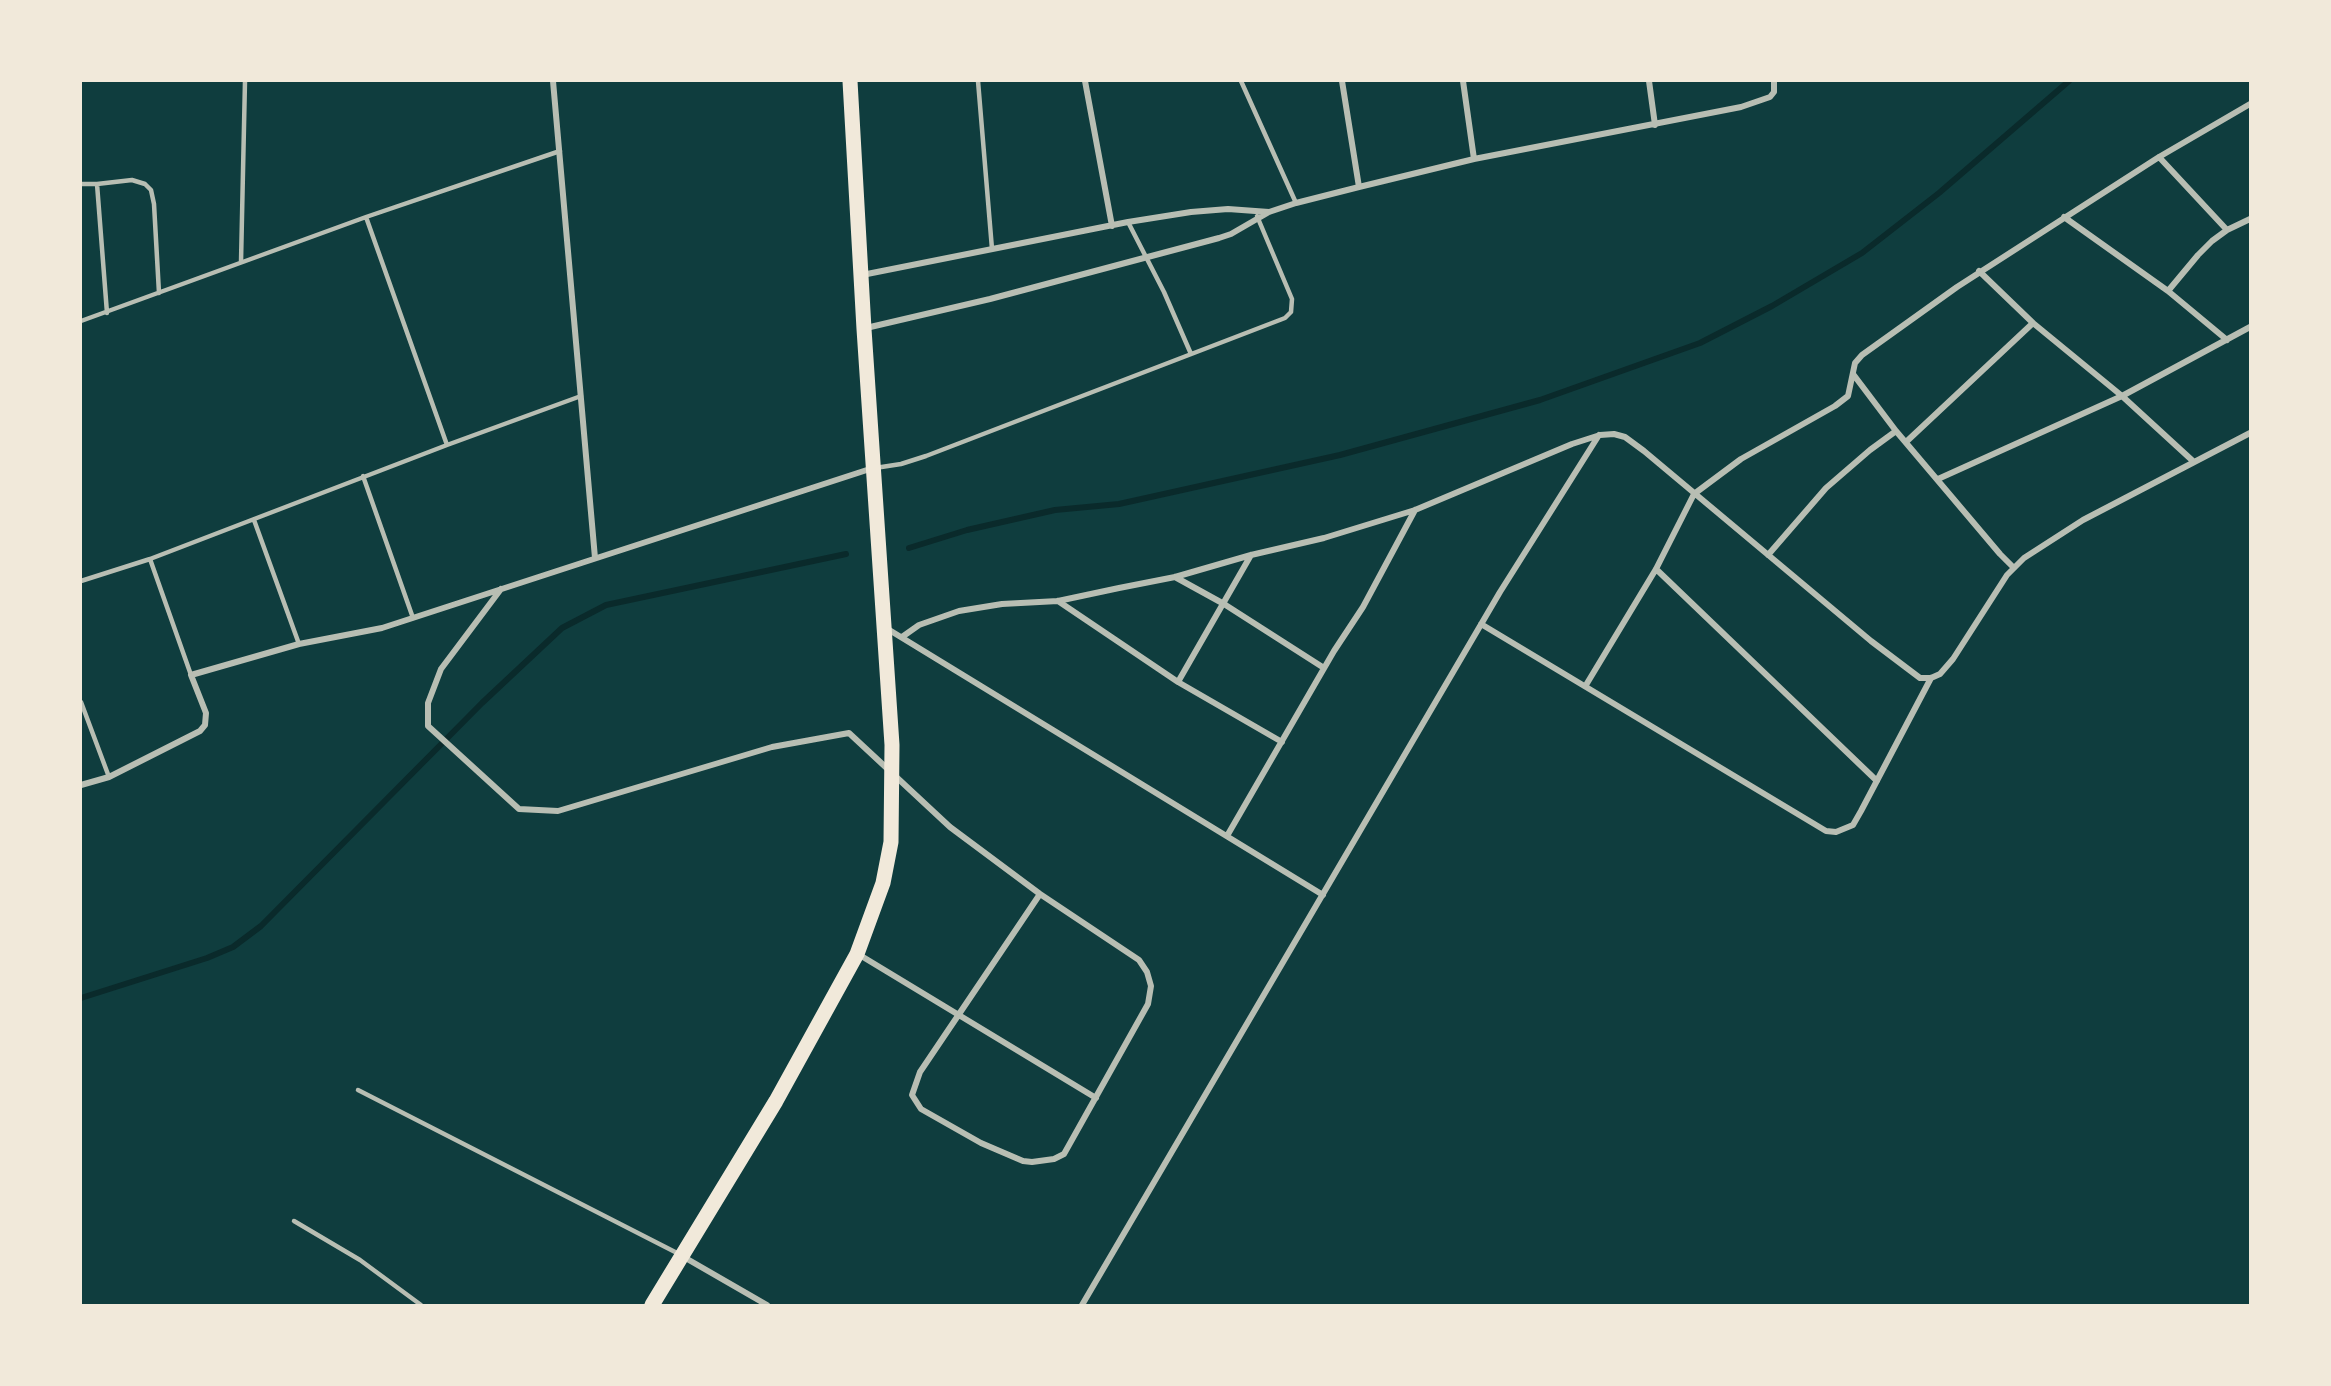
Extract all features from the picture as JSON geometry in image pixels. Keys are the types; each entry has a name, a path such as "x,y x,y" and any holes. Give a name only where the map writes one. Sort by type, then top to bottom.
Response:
{"main road":[{"path":"652,1305 776,1101 857,954 883,883 891,842 892,774 850,81"}],"street":[{"path":"553,81 595,558"},
{"path":"1085,81 1112,226"},
{"path":"1342,81 1359,187"},
{"path":"1463,81 1474,159"},
{"path":"1649,81 1655,125"},
{"path":"864,329 990,299 1219,238 1269,212 1359,187 1474,159 1741,107 1770,97 1774,92 1774,81"},
{"path":"1586,686 1656,569 1694,495 1741,459 1835,406 1848,396 1855,363 1862,355 1979,271 2159,157 2250,104"},
{"path":"2159,157 2227,230"},
{"path":"861,275 1128,222 1214,210 1269,212"},
{"path":"2064,217 2168,291 2227,340"},
{"path":"2168,291 2198,255 2227,230 2250,219"},
{"path":"1979,271 2033,322 2121,396 2194,462"},
{"path":"1906,442 2033,322"},
{"path":"1938,479 2121,396 2250,327"},
{"path":"1852,374 1896,431 2014,568"},
{"path":"1768,555 1826,488 1896,431"},
{"path":"902,637 919,625 959,611 1002,604 1058,601 1175,577 1251,555 1324,538 1415,510 1572,444 1600,435 1614,434 1625,437 1905,667 1920,678 1931,678 1940,674 1953,659 2007,575 2041,546 2083,520 2250,433"},
{"path":"1082,1305 1481,624 1600,435"},
{"path":"81,785 109,777 200,731 204,725 206,713 191,675 299,644 369,632 873,468"},
{"path":"1227,836 1324,668 1363,607 1415,510"},
{"path":"1178,682 1251,555"},
{"path":"1656,569 1877,781"},
{"path":"1175,577 1224,604 1324,668"},
{"path":"501,589 441,669 428,703 428,726 519,809 558,811 772,747 849,733 950,827 1040,894 1139,960 1151,986 1148,1004 1064,1154 1054,1159 1032,1162 1023,1161 981,1143 921,1109 912,1095 920,1072 1040,894"},
{"path":"1058,601 1178,682 1282,742"},
{"path":"1481,624 1826,831 1836,832 1853,825 1931,678"},
{"path":"883,627 1323,895"},
{"path":"857,954 1096,1098"},
{"path":"682,1255 767,1305"}],"lane":[{"path":"240,262 245,81"},
{"path":"978,81 992,249"},
{"path":"1241,81 1296,203"},
{"path":"81,321 366,217 560,151"},
{"path":"81,184 132,180 145,184 151,190 154,204 159,293"},
{"path":"97,184 107,313"},
{"path":"873,468 917,459 1285,318 1291,312 1292,300 1255,211"},
{"path":"366,217 447,445"},
{"path":"1128,222 1164,292 1191,354"},
{"path":"81,581 150,559 363,476 581,396"},
{"path":"363,476 413,618"},
{"path":"254,520 299,644"},
{"path":"150,559 191,675"},
{"path":"81,702 109,777"},
{"path":"358,1090 682,1255"},
{"path":"294,1221 360,1260 421,1305"}],"waterway":[{"path":"909,548 967,530 1055,510 1119,504 1340,455 1540,400 1700,343 1772,306 1862,253 1939,193 2069,81"},
{"path":"81,998 207,958 233,947 261,926 482,703 562,628 606,605 846,554"}]}
